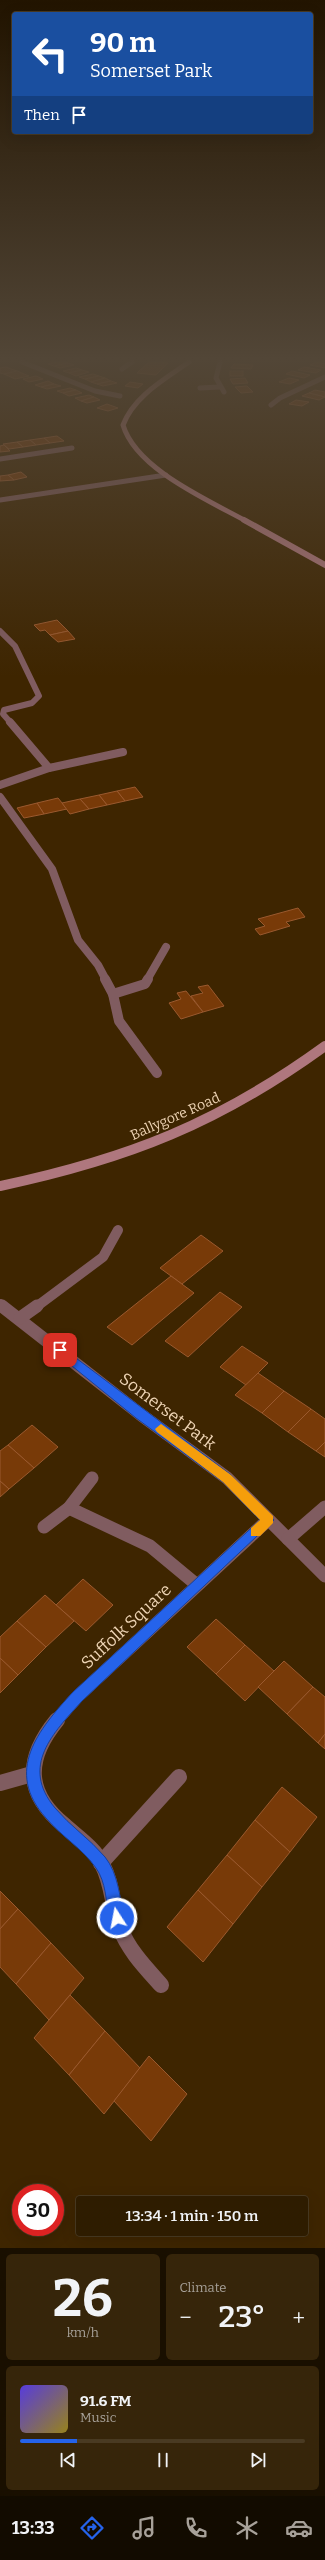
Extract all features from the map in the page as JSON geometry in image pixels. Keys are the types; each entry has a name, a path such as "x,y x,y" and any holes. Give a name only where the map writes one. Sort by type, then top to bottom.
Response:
{"street":[{"path":"157,467 166,475 325,565"},
{"path":"0,500 166,475"},
{"path":"0,631 15,646 39,696 32,702 4,710 3,714 48,768"},
{"path":"0,785 48,768 123,752"},
{"path":"0,797 52,869 78,940 98,965 113,994 119,1021 158,1073"},
{"path":"113,994 145,984 166,947"},
{"name":"Ballygore Road","path":"0,1186 123,1155 174,1135 249,1097 325,1046"},
{"path":"20,1318 103,1257 118,1230"},
{"name":"Somerset Park","path":"0,1304 20,1318 140,1414 227,1478 325,1576"},
{"path":"44,1527 69,1508 92,1478"},
{"path":"288,1539 325,1507"},
{"path":"69,1508 150,1546 197,1585"},
{"name":"Suffolk Square","path":"161,1985 135,1955 124,1937 117,1918 110,1882 101,1863 50,1813 36,1792 32,1774 32,1764 37,1748 57,1719 77,1696 268,1520"},
{"path":"0,1783 32,1774"},
{"path":"101,1863 179,1777"}],"building":[{"path":"21,472 27,477 14,480 8,475"},
{"path":"8,475 14,480 0,481 0,476"},
{"path":"57,620 68,631 50,635 45,630 40,631 34,625"},
{"path":"68,631 75,639 58,642 50,635"},
{"path":"135,787 143,797 125,801 117,791"},
{"path":"117,791 125,801 107,805 99,795"},
{"path":"99,795 107,805 89,809 80,799"},
{"path":"58,798 67,809 44,814 37,803"},
{"path":"80,799 89,809 70,814 62,803"},
{"path":"37,803 44,814 24,818 17,808"},
{"path":"298,908 305,917 286,922 290,926 260,935 255,929 265,926 258,919"},
{"path":"208,985 224,1006 203,1012 191,996 203,993 198,987"},
{"path":"186,991 203,1012 181,1019 169,1003 181,999 177,993"},
{"path":"201,1235 223,1251 182,1284 160,1268"},
{"path":"171,1276 194,1293 132,1345 107,1327"},
{"path":"220,1292 242,1307 188,1357 165,1341"},
{"path":"242,1346 268,1363 246,1385 220,1367"},
{"path":"258,1373 284,1391 262,1413 235,1395"},
{"path":"284,1391 311,1409 288,1432 262,1413"},
{"path":"311,1409 325,1419 325,1442 316,1451 288,1432"},
{"path":"32,1425 58,1447 34,1468 8,1445"},
{"path":"325,1442 325,1457 316,1451"},
{"path":"8,1445 34,1468 9,1489 0,1481 0,1451"},
{"path":"0,1481 9,1489 0,1497"},
{"path":"83,1579 113,1605 86,1631 56,1605"},
{"path":"45,1595 74,1621 46,1647 17,1621"},
{"path":"216,1619 245,1645 216,1674 187,1647"},
{"path":"17,1621 46,1647 18,1675 0,1658 0,1637"},
{"path":"245,1645 274,1671 245,1701 216,1674"},
{"path":"0,1658 18,1675 0,1693"},
{"path":"284,1661 313,1687 287,1714 258,1687"},
{"path":"313,1687 325,1697 325,1734 318,1743 287,1714"},
{"path":"325,1734 325,1749 318,1743"},
{"path":"282,1787 317,1817 290,1852 255,1820"},
{"path":"255,1820 290,1852 262,1887 227,1855"},
{"path":"227,1855 262,1887 233,1924 198,1890"},
{"path":"198,1890 233,1924 203,1962 167,1927"},
{"path":"0,1891 18,1909 0,1929"},
{"path":"18,1909 51,1943 16,1984 0,1967 0,1929"},
{"path":"51,1943 84,1978 49,2020 16,1984"},
{"path":"70,1995 105,2031 69,2075 34,2038"},
{"path":"105,2031 140,2068 104,2114 69,2075"},
{"path":"149,2056 187,2094 151,2141 114,2101"}],"slow traffic":[{"path":"161,1429 227,1478 268,1520 255,1532"}],"route":[{"path":"60,1350 140,1414 227,1478 268,1520 77,1696 57,1719 37,1748 32,1764 32,1774 36,1792 50,1813 91,1851 101,1863 110,1882 117,1918"}]}
